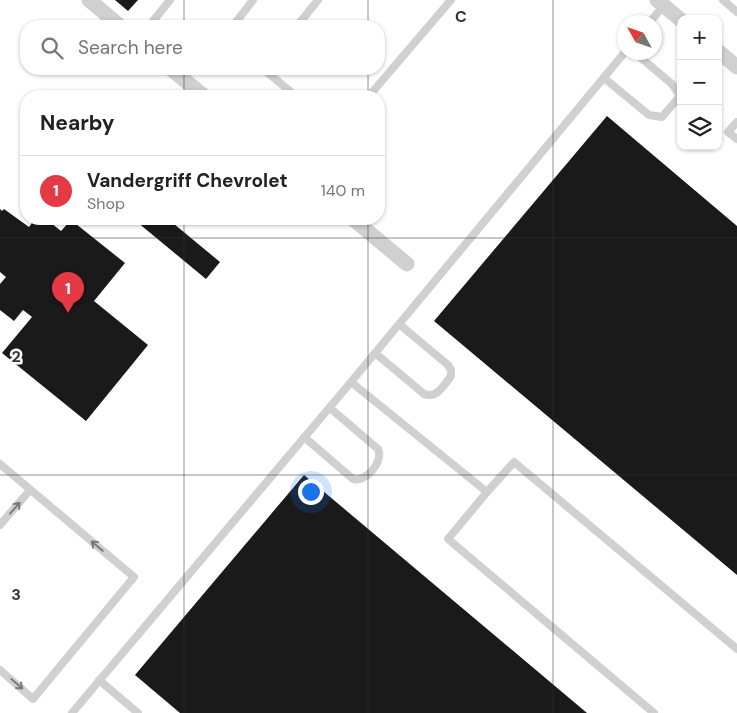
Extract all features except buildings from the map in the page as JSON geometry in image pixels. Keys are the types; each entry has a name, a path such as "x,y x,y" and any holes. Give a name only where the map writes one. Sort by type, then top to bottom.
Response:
{"street":[{"path":"89,0 113,20"},
{"path":"661,3 677,17"},
{"path":"722,54 737,67"},
{"path":"178,75 197,90"},
{"path":"360,225 407,264"}],"lane":[{"path":"154,20 170,0"},
{"path":"238,20 254,0"},
{"path":"302,20 318,0"},
{"path":"374,90 451,0"},
{"path":"723,0 737,12"},
{"path":"654,15 661,3"},
{"path":"74,712 352,382 619,60"},
{"path":"604,78 648,114 662,117 680,96 672,84 644,60"},
{"path":"270,75 289,90"},
{"path":"737,122 728,132 737,139"},
{"path":"375,353 424,394 430,396 435,395 451,376 451,370 448,366 399,324"},
{"path":"352,382 487,492"},
{"path":"304,437 353,478 358,480 364,478 380,460 381,455 378,449 330,408"},
{"path":"654,713 448,540 514,462 737,649"},
{"path":"0,464 134,577 33,699 0,670"},
{"path":"0,525 30,490"},
{"path":"99,680 138,713"}],"place":[{"name":"Vandergriff Chevrolet","path":"68,313"}]}
